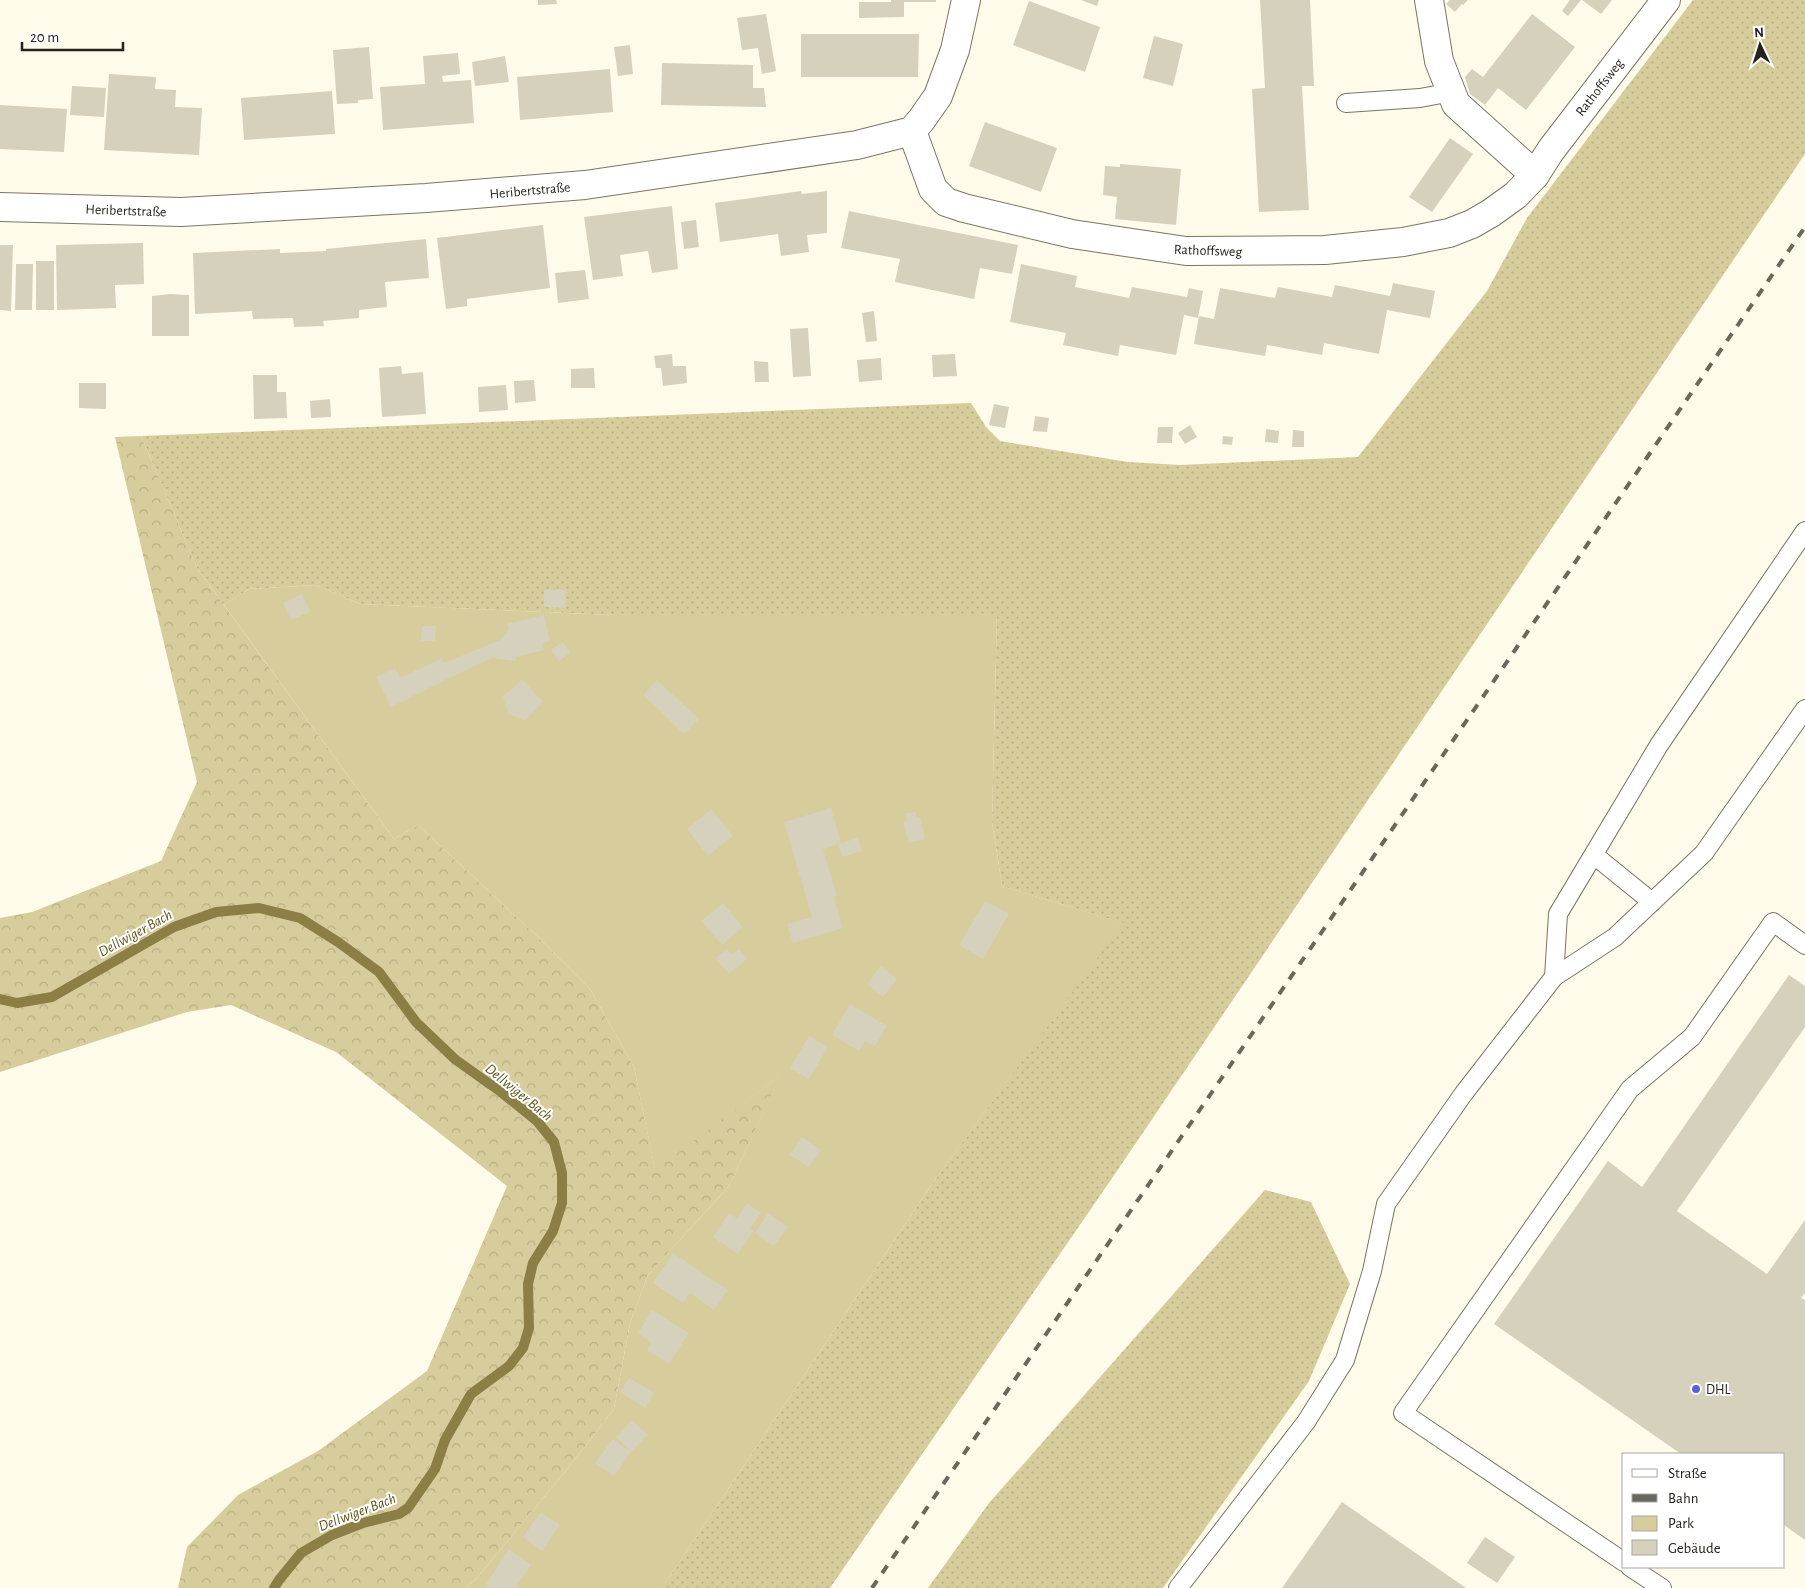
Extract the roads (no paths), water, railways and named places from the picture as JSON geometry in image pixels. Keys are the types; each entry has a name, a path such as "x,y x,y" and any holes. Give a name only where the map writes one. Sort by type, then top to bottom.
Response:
{"street":[{"path":"912,131 938,96 955,50 966,0"},
{"path":"1429,0 1439,61 1456,104 1535,175"},
{"name":"Rathoffsweg","path":"912,131 933,189 946,202 1072,234 1186,251 1325,250 1426,239 1461,229 1492,213 1516,195 1535,175 1550,150 1666,0"},
{"name":"Heribertstraße","path":"0,207 181,212 379,201 585,185 857,145 912,131"}],"lane":[{"path":"1346,103 1420,98 1452,92"},
{"path":"1554,977 1558,914 1659,745 1805,532"},
{"path":"1178,1588 1306,1422 1345,1360 1372,1271 1386,1204 1464,1093 1554,977 1615,938 1704,853 1805,709"},
{"path":"1594,855 1652,902"},
{"path":"1622,1561 1403,1413 1630,1089 1692,1037 1773,922 1805,945"},
{"path":"1632,1568 1662,1588"}],"waterway":[{"name":"Dellwiger Bach","path":"0,999 17,1003 52,997 174,927 216,912 259,908 300,918 338,942 379,972 416,1022 456,1060 501,1092 537,1121 554,1142 562,1173 562,1203 553,1231 533,1263 528,1284 529,1328 523,1348 509,1366 471,1394 445,1440 435,1469 408,1508 399,1514 363,1523 332,1535 301,1553 274,1588"}],"railway":[{"path":"872,1588 1805,227"}],"place":[{"name":"DHL","path":"1696,1389"}]}
